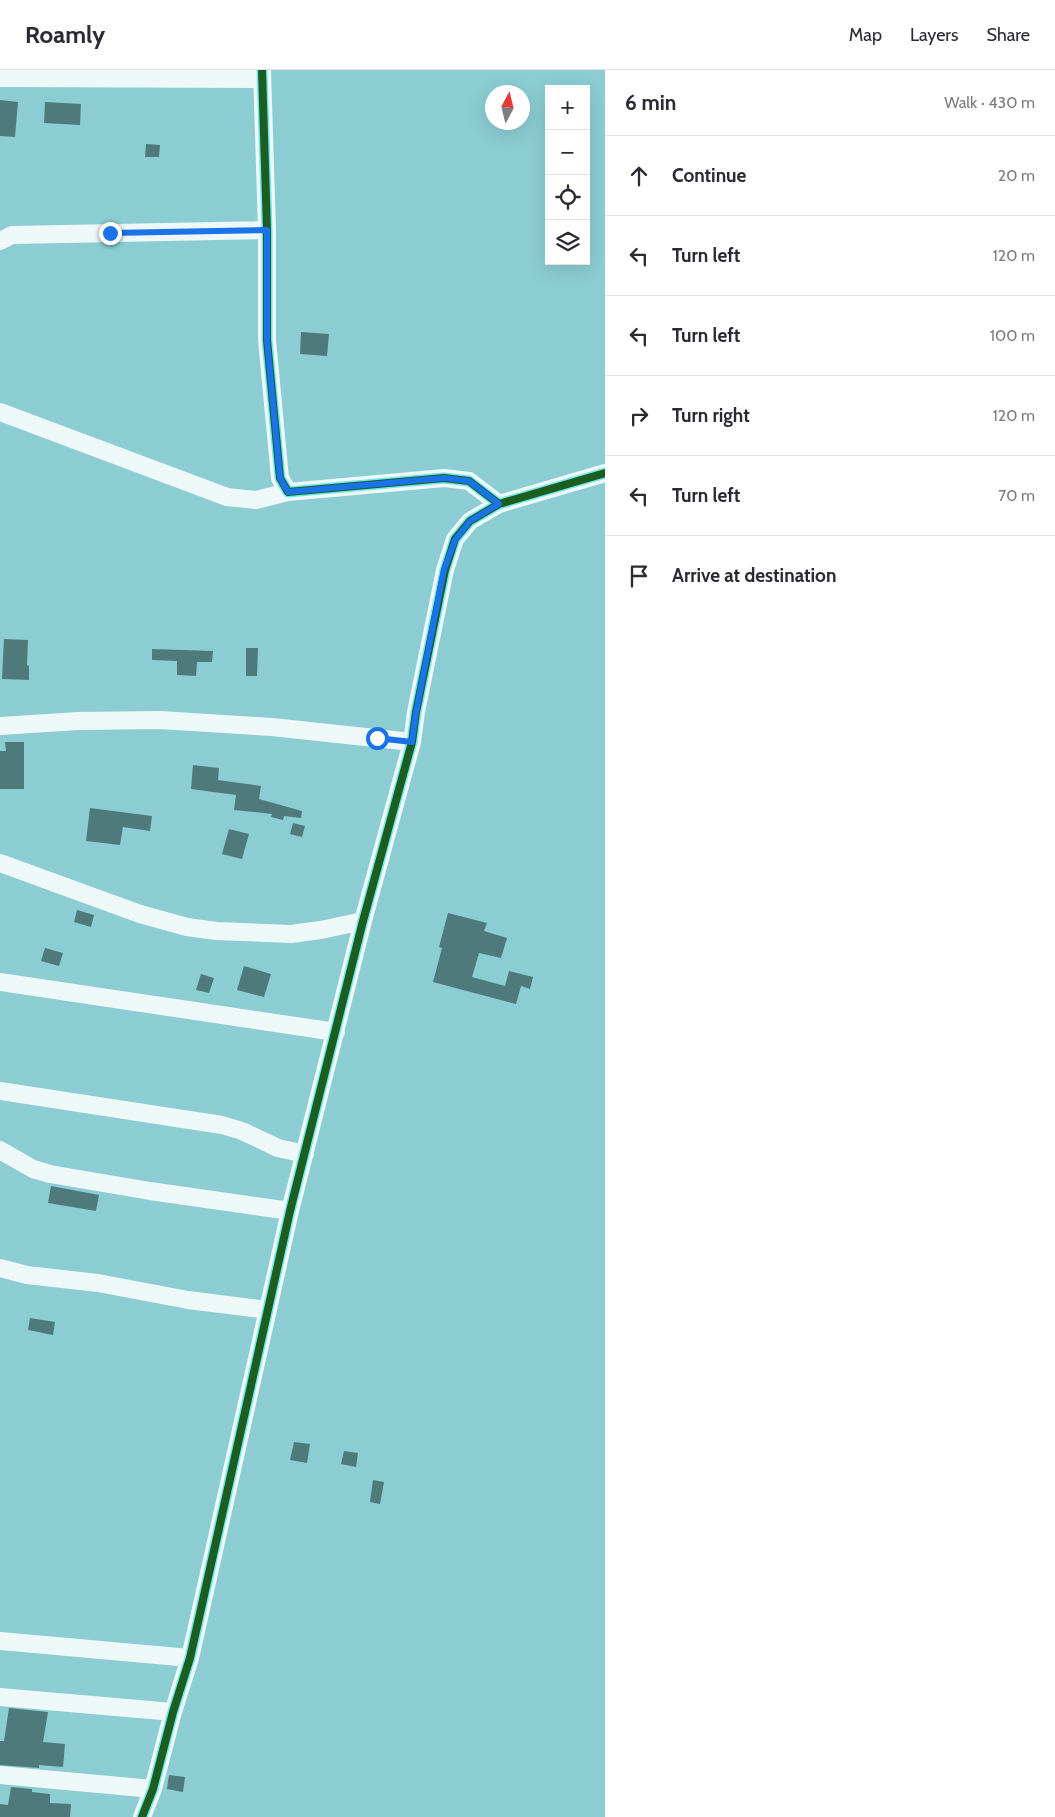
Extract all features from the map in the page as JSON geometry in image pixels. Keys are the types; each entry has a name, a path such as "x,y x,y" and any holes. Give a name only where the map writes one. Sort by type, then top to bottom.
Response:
{"street":[{"path":"0,78 262,74 267,230 267,340 280,478 288,492"},
{"path":"4,234 267,230"},
{"path":"0,412 227,497 256,500 288,492 444,478 469,481 499,504"},
{"path":"142,1817 190,1658 290,1212 363,922 412,742 416,712 444,570 455,540 470,521 499,504 605,473"},
{"path":"0,726 160,720 272,727 412,742"},
{"path":"0,863 140,914 187,927 216,931 291,934 363,922"},
{"path":"0,982 336,1032"},
{"path":"0,1091 222,1124 242,1130 278,1148 305,1154"},
{"path":"0,1150 33,1169 50,1174 290,1212"},
{"path":"0,1268 27,1275 98,1283 188,1300 268,1310"},
{"path":"0,1642 190,1658"},
{"path":"0,1697 173,1712"},
{"path":"0,1775 152,1789"}],"building":[{"path":"0,100 18,102 15,137 0,136"},
{"path":"45,102 81,104 80,125 44,123"},
{"path":"146,144 160,145 159,157 145,157"},
{"path":"301,332 329,334 327,356 300,354"},
{"path":"4,639 28,640 27,665 29,666 29,680 2,679"},
{"path":"246,648 258,648 257,676 246,676"},
{"path":"152,649 213,651 212,662 197,662 196,676 177,675 177,661 152,660"},
{"path":"5,742 24,742 24,789 0,789 0,751 6,751"},
{"path":"193,765 219,768 218,780 261,786 259,799 302,811 301,818 284,816 283,820 271,817 272,814 234,810 236,795 191,789"},
{"path":"90,808 152,816 150,831 123,827 120,845 86,841"},
{"path":"293,823 305,826 302,837 290,834"},
{"path":"229,829 249,834 242,859 222,854"},
{"path":"77,910 94,915 91,927 74,922"},
{"path":"448,913 487,923 484,931 507,938 501,958 479,953 472,977 505,986 509,971 533,977 530,989 521,986 516,1004 433,982 442,948 439,947"},
{"path":"45,948 63,953 59,966 41,961"},
{"path":"244,966 271,974 264,997 237,990"},
{"path":"201,974 214,978 209,993 196,990"},
{"path":"51,1186 99,1195 96,1211 48,1203"},
{"path":"30,1318 55,1322 53,1335 28,1330"},
{"path":"294,1442 310,1444 307,1463 290,1460"},
{"path":"344,1451 358,1453 356,1467 341,1464"},
{"path":"373,1480 384,1482 380,1504 370,1502"},
{"path":"9,1708 48,1712 43,1742 65,1744 63,1767 39,1765 39,1768 0,1765 0,1741 4,1741"},
{"path":"169,1775 185,1777 183,1792 167,1789"},
{"path":"11,1787 32,1789 32,1792 50,1794 50,1803 71,1804 70,1817 0,1817 0,1804 8,1805"}],"cycle path":[{"path":"262,70 267,230 267,340 280,478 288,492 444,478 469,481 499,504"},
{"path":"142,1817 153,1789 173,1712 190,1658 290,1211 363,921 412,742 416,712 445,570 455,539 470,521 499,504 605,473"}],"route":[{"path":"110,233 267,230 267,340 280,478 288,492 444,478 469,481 499,504 470,521 455,540 444,570 416,712 412,742 377,738"}]}
